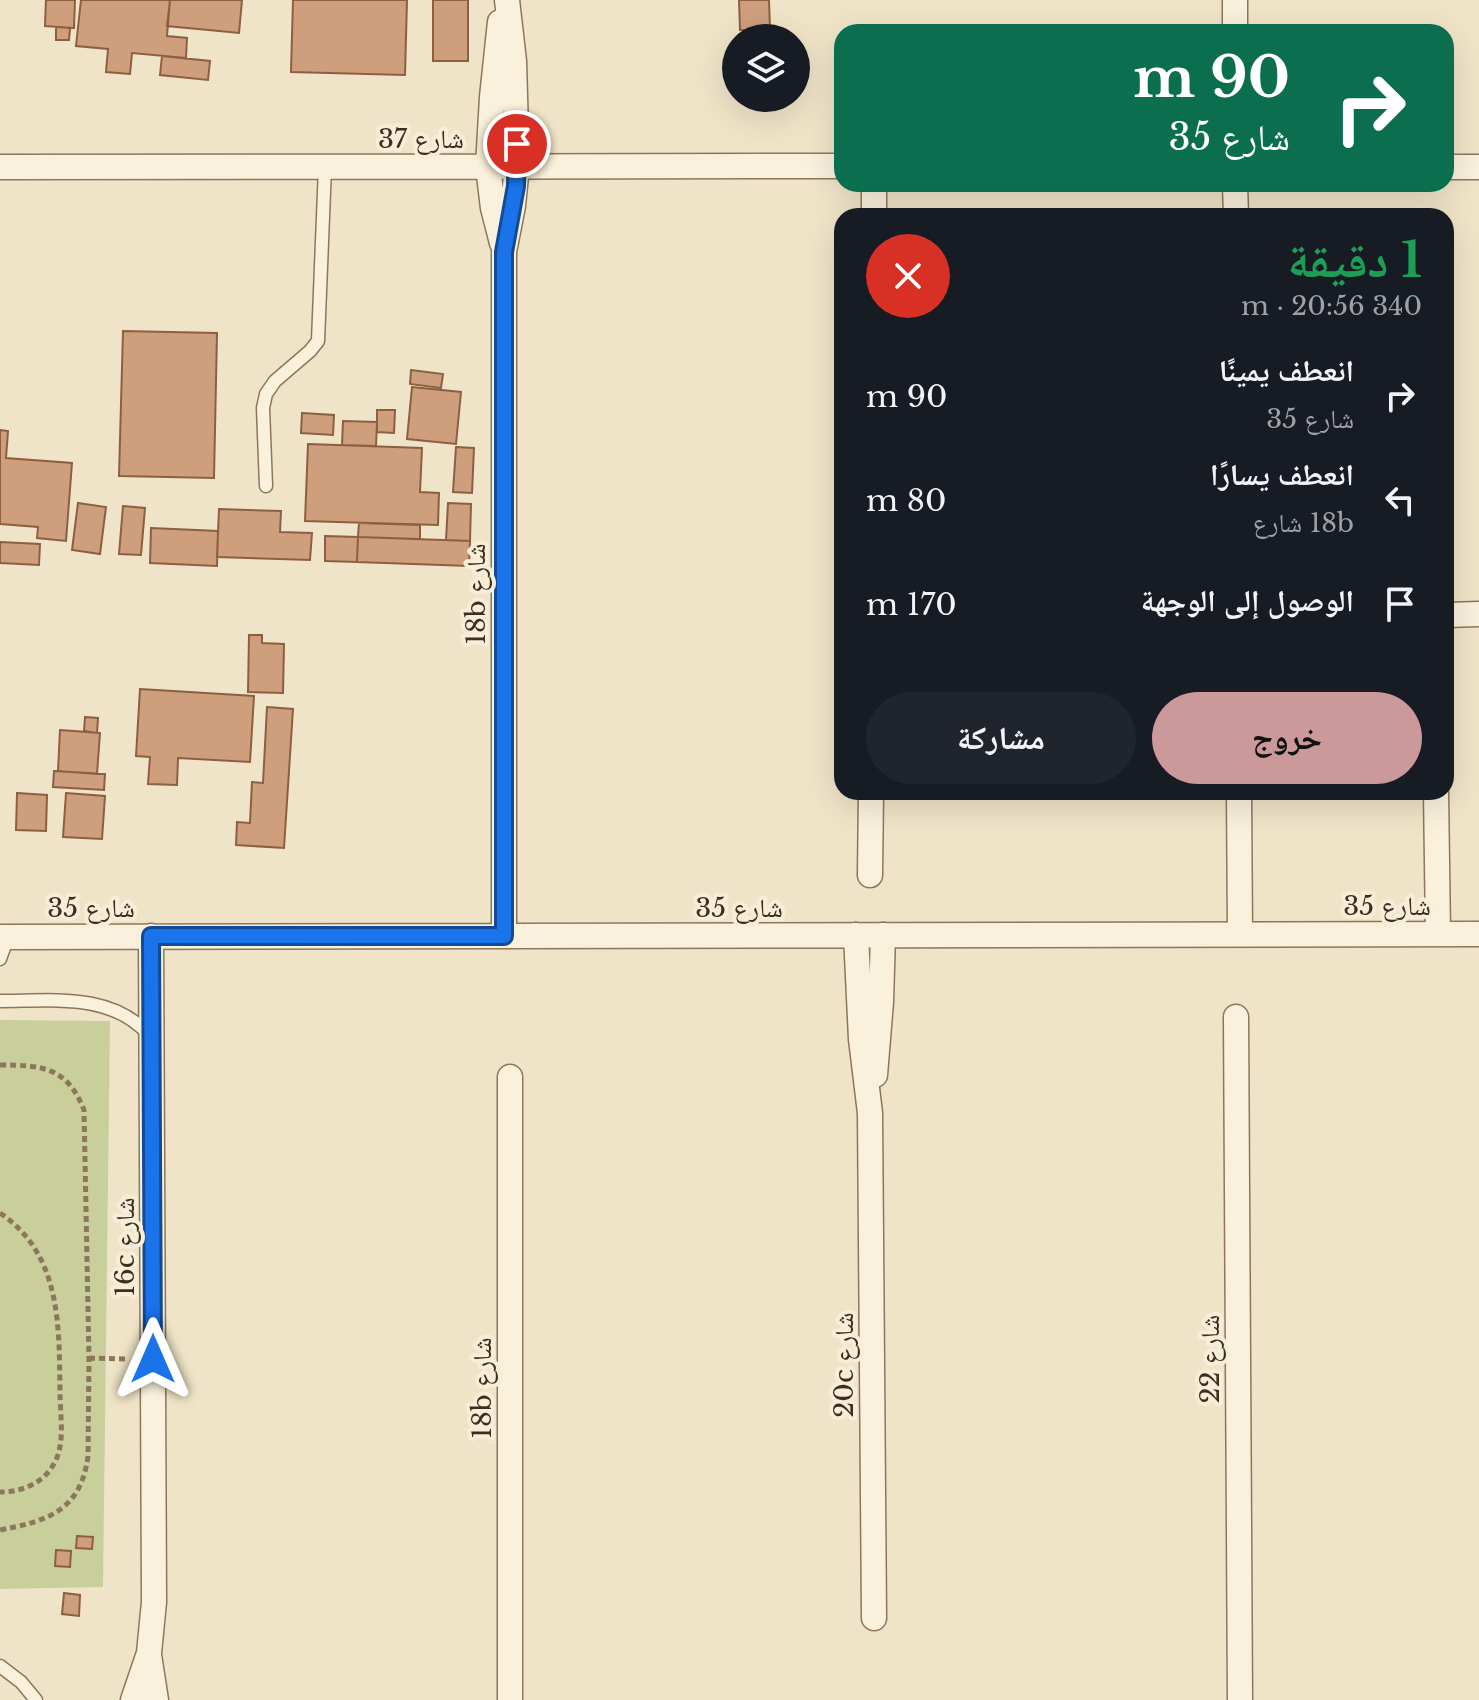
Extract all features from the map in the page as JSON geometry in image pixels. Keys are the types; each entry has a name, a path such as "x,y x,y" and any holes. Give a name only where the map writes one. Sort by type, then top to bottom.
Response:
{"street":[{"name":"18b شارع","path":"504,936 504,252 517,166 514,61 505,0"},
{"name":"18b شارع","path":"504,252 493,208 488,167 495,73 505,0"},
{"path":"1235,0 1235,24"},
{"name":"شارع 37","path":"0,167 834,166"},
{"path":"1454,167 1479,167"},
{"path":"1454,615 1479,614"},
{"path":"870,875 871,800"},
{"path":"1239,800 1240,934"},
{"path":"1436,800 1438,934"},
{"name":"شارع 35","path":"3,944 151,936 1479,934"},
{"name":"20c شارع","path":"856,935 861,1039 870,1113 874,1618"},
{"name":"20c شارع","path":"870,1113 879,1039 883,935"},
{"name":"16c شارع","path":"133,1700 149,1653 154,1602 151,936"},
{"name":"شارع 22","path":"1236,1017 1240,1700"},
{"name":"18b شارع","path":"510,1077 510,1700"},
{"name":"16c شارع","path":"149,1653 156,1700"}],"lane":[{"path":"266,486 263,408 266,394 275,381 318,341 325,167"},
{"path":"0,1001 92,1002 128,1016 152,1037"},
{"path":"0,1666 21,1682 36,1700"}],"path":[{"path":"0,1065 44,1067 58,1074 70,1083 84,1110 89,1358 88,1456 80,1487 71,1500 45,1520 0,1530"},
{"path":"0,1213 37,1252 54,1297 59,1321 61,1433 56,1460 40,1480 17,1491 0,1492"},
{"path":"89,1358 153,1359"}],"green space":[{"path":"0,1020 110,1021 103,1587 0,1589"}],"building":[{"path":"46,0 75,0 74,28 45,26"},
{"path":"81,0 170,0 167,36 187,38 186,58 132,53 130,74 106,72 108,49 76,46"},
{"path":"170,0 242,0 239,33 167,26"},
{"path":"293,0 407,0 405,75 291,72"},
{"path":"433,0 468,0 468,61 433,61"},
{"path":"739,0 769,0 770,24 740,24"},
{"path":"56,27 70,28 69,40 56,40"},
{"path":"162,56 210,61 208,80 160,75"},
{"path":"123,331 217,333 214,478 119,476"},
{"path":"411,370 443,374 441,388 410,384"},
{"path":"412,387 461,392 456,444 407,439"},
{"path":"377,410 395,410 394,433 377,432"},
{"path":"302,413 334,415 333,435 301,433"},
{"path":"343,421 377,422 376,446 342,445"},
{"path":"0,430 8,431 6,458 72,463 66,541 37,538 38,527 0,524"},
{"path":"308,444 422,448 420,492 439,493 438,525 305,521"},
{"path":"456,447 474,448 472,493 453,492"},
{"path":"78,503 106,507 100,554 72,550"},
{"path":"448,503 471,504 470,541 446,540"},
{"path":"123,506 145,508 141,555 119,554"},
{"path":"219,509 281,511 280,532 312,533 310,560 217,557"},
{"path":"359,523 420,525 420,539 358,537"},
{"path":"151,528 218,531 217,566 150,563"},
{"path":"325,536 358,537 357,562 325,561"},
{"path":"358,537 470,541 469,566 357,562"},
{"path":"0,542 40,544 39,565 0,563"},
{"path":"249,635 262,635 262,643 284,644 283,693 248,692"},
{"path":"140,689 254,696 250,762 178,758 177,785 148,784 150,757 136,756"},
{"path":"267,707 293,709 284,848 236,845 237,822 250,823 252,782 263,783"},
{"path":"85,717 98,718 97,733 84,731"},
{"path":"60,730 100,733 97,774 58,771"},
{"path":"54,771 105,774 104,790 53,787"},
{"path":"17,793 47,795 46,831 16,830"},
{"path":"66,793 105,796 102,839 63,837"},
{"path":"77,1536 93,1537 92,1549 76,1548"},
{"path":"56,1550 71,1551 70,1567 55,1566"},
{"path":"64,1593 80,1595 79,1616 62,1614"}],"route":[{"path":"153,1359 151,936 504,936 504,252 516,186 517,144"}]}
